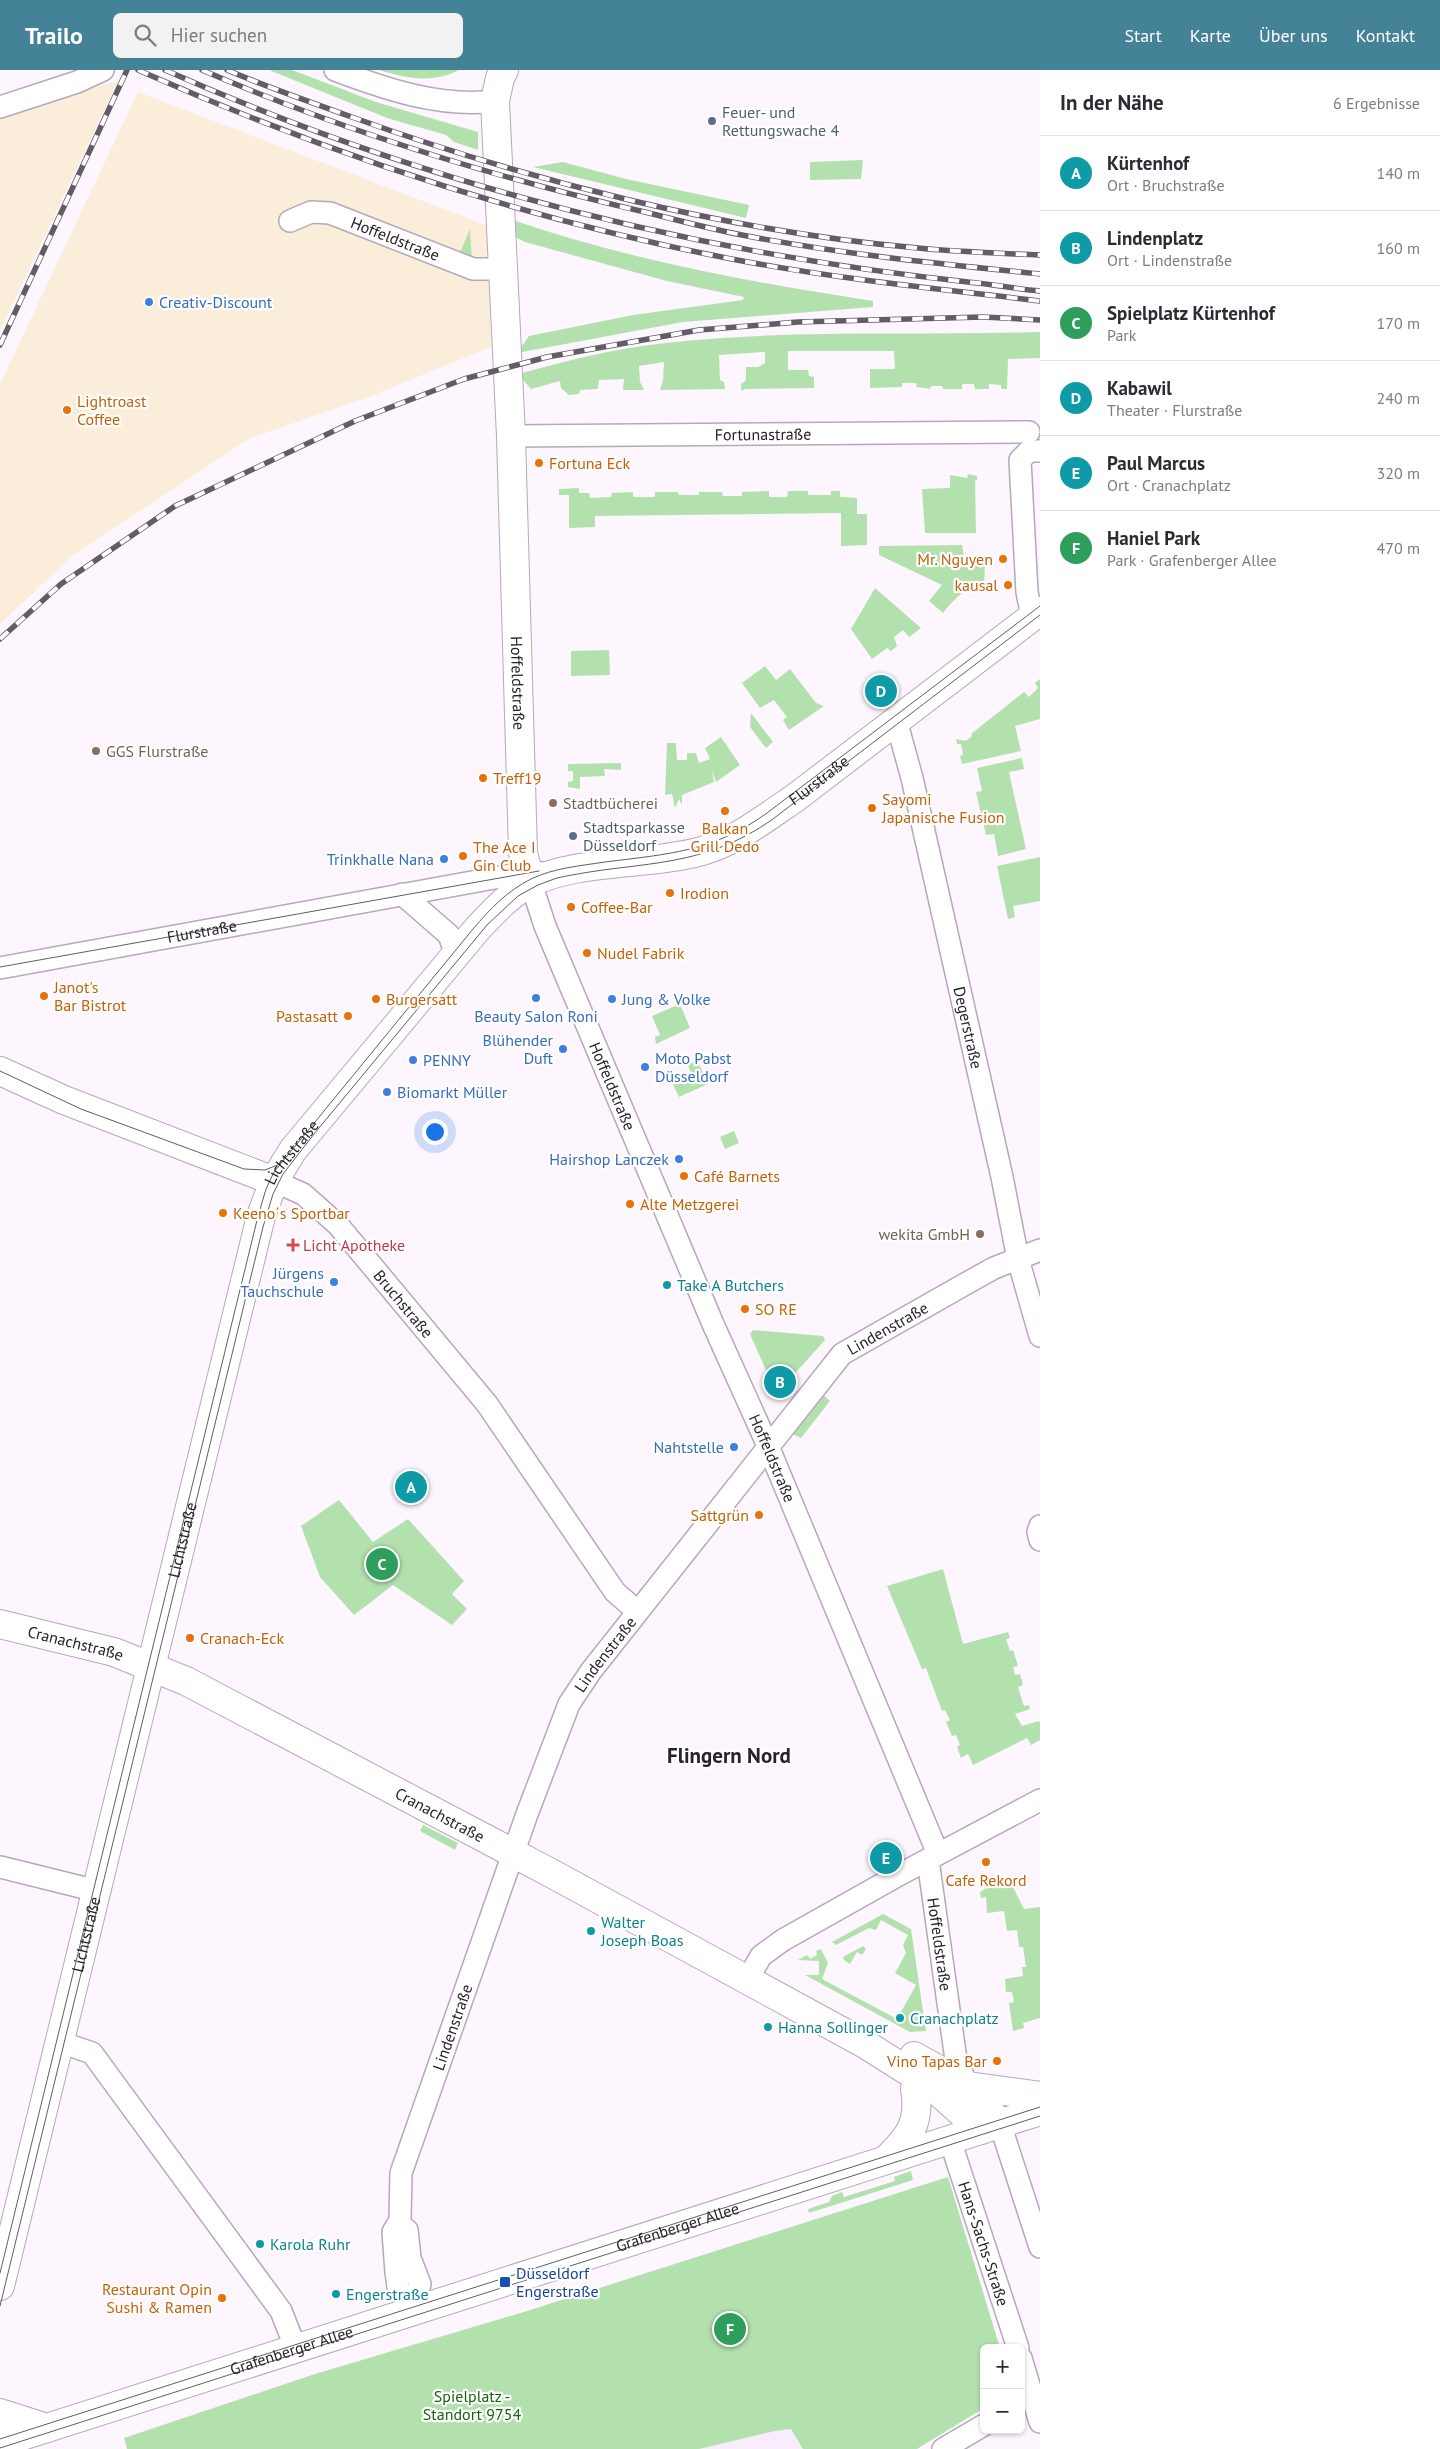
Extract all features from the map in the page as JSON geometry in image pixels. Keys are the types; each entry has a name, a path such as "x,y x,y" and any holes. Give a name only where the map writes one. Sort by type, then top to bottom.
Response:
{"street":[{"path":"0,107 77,82 102,70"},
{"path":"335,70 389,91 472,104 495,101"},
{"name":"Hoffeldstraße","path":"504,70 500,78 495,101 511,436 522,837 529,878 545,926 713,1324 768,1446 933,1857 956,2060 968,2086"},
{"name":"Hoffeldstraße","path":"290,221 311,212 330,213 473,269 502,269"},
{"name":"Fortunastraße","path":"511,436 1023,432 1016,443 1033,453"},
{"path":"1033,453 1020,460 1020,485 1027,592 1036,614"},
{"name":"Flurstraße","path":"0,968 402,894 687,855 724,843 756,826 1036,614"},
{"name":"Degerstraße","path":"896,720 914,788 1002,1177 1018,1259 1040,1336"},
{"name":"Lichtstraße","path":"0,2286 261,1216 274,1181 300,1141 456,955 492,913 529,878"},
{"path":"402,894 449,935 456,955"},
{"name":"Bruchstraße","path":"0,1071 64,1100 274,1181 310,1199 344,1232 487,1404 615,1592 637,1611"},
{"name":"Lindenstraße","path":"413,2310 398,2287 393,2232 400,2220 401,2173 512,1853 569,1704 637,1611 848,1349 967,1283 1040,1250"},
{"path":"1040,1526 1038,1532 1040,1540"},
{"name":"Cranachstraße","path":"0,1624 114,1652 186,1681 748,1980 865,2044 909,2080 943,2119 950,2140"},
{"path":"748,1980 761,1956 783,1940 1040,1800"},
{"path":"0,1867 97,1891"},
{"path":"60,2042 92,2053 282,2311 296,2348"},
{"name":"Cranachstraße","path":"865,2044 907,2052 968,2086 1040,2096"},
{"path":"887,2160 910,2135 915,2125 917,2099 909,2080"},
{"name":"Cranachstraße","path":"909,2080 933,2087 991,2127"},
{"name":"Cranachstraße","path":"968,2086 991,2127"},
{"name":"Grafenberger Allee","path":"0,2443 1040,2111"},
{"path":"991,2127 1040,2247"},
{"name":"Hans-Sachs-Straße","path":"950,2140 1017,2344"},
{"path":"1025,2373 1040,2422"},
{"path":"0,2413 47,2428 30,2449"},
{"path":"943,2449 980,2427"}],"shaded area":[{"path":"118,81 0,331 0,114"},
{"path":"138,92 488,226 491,347 371,396 248,439 72,556 0,624 0,384"},
{"path":"791,2429 803,2449 699,2449 775,2431"}],"green space":[{"path":"269,70 292,70 376,102 478,132 478,150 454,142 446,135 387,118"},
{"path":"379,70 459,70 439,77 419,78"},
{"path":"863,160 861,179 810,180 810,162"},
{"path":"563,162 626,179 749,205 746,218 533,167"},
{"path":"510,219 554,234 644,258 735,278 873,301 873,307 683,322 517,353 529,336 633,315 743,300 744,297 667,281 525,242 511,235"},
{"path":"470,229 472,260 459,255"},
{"path":"1040,332 1040,358 1008,359 1007,389 1001,389 1001,385 989,384 989,389 975,389 974,384 962,384 962,389 943,389 942,386 931,386 930,389 917,387 916,383 902,383 902,387 870,388 870,369 895,369 894,351 788,351 788,370 808,370 809,376 814,377 814,388 745,389 741,391 741,384 746,380 746,367 758,367 765,363 765,352 719,355 720,380 724,382 725,389 660,390 663,380 664,362 639,366 640,382 644,390 623,390 624,379 599,380 598,389 580,390 579,394 569,395 561,388 560,381 531,389 518,374 629,348 713,339 806,334"},
{"path":"968,474 977,476 975,481 976,533 925,533 922,489 950,488 950,475 967,478"},
{"path":"579,488 579,493 589,493 590,498 611,497 612,493 633,492 633,497 655,497 655,492 678,492 679,495 699,495 699,492 722,492 723,496 742,496 742,492 769,491 769,497 787,497 788,491 808,491 808,495 831,495 831,491 840,491 840,497 857,498 857,514 867,514 867,545 841,546 841,513 595,516 595,527 569,528 569,495 559,495 559,489"},
{"path":"962,545 964,557 981,556 981,564 985,564 984,586 978,586 966,591 955,599 943,613 929,601 942,585 879,555 879,546"},
{"path":"875,588 921,628 909,637 903,630 894,637 897,646 891,651 887,648 872,659 851,629"},
{"path":"609,650 610,675 571,676 571,651"},
{"path":"765,666 776,680 790,669 816,703 824,706 789,730 783,720 787,717 774,700 760,708 742,683"},
{"path":"1040,679 1040,719 1015,726 1021,751 962,764 960,756 963,755 961,744 957,744 956,739 966,741 972,736 971,734 1024,692 1029,697 1038,688 1035,683"},
{"path":"751,713 773,742 766,748 750,727"},
{"path":"721,737 740,765 716,782 712,769 714,782 682,795 682,805 679,799 675,808 672,794 665,795 667,743 676,743 677,760 687,760 687,753 696,753 699,763 710,759 705,748"},
{"path":"1022,758 1024,769 1009,772 1026,849 998,856 994,834 986,835 976,792 982,791 977,768"},
{"path":"621,763 621,770 604,769 605,776 580,777 580,789 568,787 568,782 573,781 573,771 568,771 568,764"},
{"path":"1040,857 1040,901 1013,906 1015,917 1008,919 997,866"},
{"path":"680,1004 690,1028 656,1044 655,1037 660,1035 652,1016"},
{"path":"697,1060 708,1084 679,1097 671,1080 676,1078 682,1080 692,1076 688,1065"},
{"path":"734,1131 739,1143 725,1149 720,1137"},
{"path":"753,1330 823,1336 825,1340 790,1379 784,1375 769,1377 750,1334"},
{"path":"821,1393 830,1401 801,1438 790,1433"},
{"path":"339,1500 373,1542 408,1519 464,1581 452,1594 467,1609 452,1625 393,1585 354,1615 320,1577 301,1526"},
{"path":"943,1569 963,1644 1008,1632 1010,1638 1006,1639 1010,1651 1013,1650 1018,1666 1013,1667 1015,1675 1020,1674 1023,1685 1018,1687 1024,1706 1029,1705 1030,1709 1015,1714 1022,1726 1039,1721 1040,1723 1040,1740 1031,1745 1027,1738 973,1765 968,1754 961,1758 957,1747 960,1745 956,1735 952,1736 946,1722 950,1720 945,1710 942,1711 926,1668 922,1669 887,1586"},
{"path":"423,1825 458,1843 455,1850 420,1831"},
{"path":"1009,1879 1024,1909 1040,1907 1040,2018 1023,2023 1024,2028 1013,2031 1009,2003 1014,2002 1012,1992 1006,1992 1005,1979 1023,1976 1022,1967 1026,1967 1023,1947 1019,1947 1017,1930 1007,1931 1004,1911 987,1913 986,1897 981,1898 980,1892 998,1881 999,1884"},
{"path":"883,1914 911,1929 926,2031 910,2032 805,1975 819,1975 819,1961 798,1960 807,1955 810,1959 817,1955 816,1951 821,1949 828,1963 822,1979 897,2019 916,1985 895,1973 906,1953 903,1945 908,1935 881,1920 876,1930 869,1928 836,1945 832,1942"},
{"path":"863,1946 866,1949 862,1955 857,1952 850,1964 844,1960 843,1957"},
{"path":"911,2171 913,2180 809,2213 808,2209 829,2202 832,2196 842,2192 844,2197 895,2181 894,2177"},
{"name":"Spielplatz - Standort 9754","path":"948,2177 999,2344 980,2344 980,2410 917,2449 803,2449 791,2429 699,2449 127,2449 124,2438 315,2374 527,2311"}],"tram line":[{"path":"0,2273 258,1216 266,1189 274,1172 473,929 492,908 514,889 540,875 558,870 670,853 709,844 747,826 767,813 1040,606"},
{"path":"0,2306 263,1227 273,1194 283,1174 487,925 518,896 538,885 557,878 694,856 720,848 746,836 773,819 1040,615"},
{"path":"0,967 539,871"},
{"path":"0,1071 81,1109 244,1169 265,1170 280,1164"},
{"path":"0,2439 1040,2107"},
{"path":"0,2448 1040,2116"}],"railway":[{"path":"0,345 127,70"},
{"path":"138,70 210,101 358,157 432,182 584,226 660,244 775,267 1040,301"},
{"path":"165,70 261,110 359,147 458,179 558,207 659,232 761,252 864,269 1040,291"},
{"path":"202,70 311,114 422,152 535,185 696,225 779,242 853,253 1040,274"},
{"path":"227,70 417,140 487,162 629,200 701,216 846,240 933,249 1040,255"},
{"path":"0,639 61,584 175,506 355,421 464,379 547,357 699,330 798,322 983,317 1040,320"}],"place":[{"name":"Feuer- und Rettungswache 4","path":"712,121"},
{"name":"Creativ-Discount","path":"149,302"},
{"name":"Lightroast Coffee","path":"67,410"},
{"name":"Fortuna Eck","path":"539,463"},
{"name":"Mr. Nguyen","path":"1003,559"},
{"name":"kausal","path":"1008,585"},
{"name":"Kabawil","path":"881,691"},
{"name":"GGS Flurstraße","path":"96,751"},
{"name":"Treff19","path":"483,778"},
{"name":"Stadtbücherei","path":"553,803"},
{"name":"Sayomi Japanische Fusion","path":"872,808"},
{"name":"Balkan Grill Dedo","path":"725,811"},
{"name":"Stadtsparkasse Düsseldorf","path":"573,836"},
{"name":"The Ace I Gin Club","path":"463,856"},
{"name":"Trinkhalle Nana","path":"444,859"},
{"name":"Irodion","path":"670,893"},
{"name":"Coffee-Bar","path":"571,907"},
{"name":"Nudel Fabrik","path":"587,953"},
{"name":"Janot's Bar Bistrot","path":"44,996"},
{"name":"Beauty Salon Roni","path":"536,998"},
{"name":"Burgersatt","path":"376,999"},
{"name":"Jung & Volke","path":"612,999"},
{"name":"Pastasatt","path":"348,1016"},
{"name":"Blühender Duft","path":"563,1049"},
{"name":"PENNY","path":"413,1060"},
{"name":"Moto Pabst Düsseldorf","path":"645,1067"},
{"name":"Biomarkt Müller","path":"387,1092"},
{"name":"Hairshop Lanczek","path":"679,1159"},
{"name":"Café Barnets","path":"684,1176"},
{"name":"Alte Metzgerei","path":"630,1204"},
{"name":"Keeno´s Sportbar","path":"223,1213"},
{"name":"wekita GmbH","path":"980,1234"},
{"name":"Licht Apotheke","path":"293,1245"},
{"name":"Jürgens Tauchschule","path":"334,1282"},
{"name":"Take A Butchers","path":"667,1285"},
{"name":"SO RE","path":"745,1309"},
{"name":"Lindenplatz","path":"780,1382"},
{"name":"Nahtstelle","path":"734,1447"},
{"name":"Kürtenhof","path":"411,1487"},
{"name":"Sattgrün","path":"759,1515"},
{"name":"Spielplatz Kürtenhof","path":"382,1564"},
{"name":"Cranach-Eck","path":"190,1638"},
{"name":"Paul Marcus","path":"886,1858"},
{"name":"Cafe Rekord","path":"986,1862"},
{"name":"Walter Joseph Boas","path":"591,1931"},
{"name":"Cranachplatz","path":"900,2018"},
{"name":"Hanna Sollinger","path":"768,2027"},
{"name":"Vino Tapas Bar","path":"997,2061"},
{"name":"Karola Ruhr","path":"260,2244"},
{"name":"Düsseldorf Engerstraße","path":"505,2282"},
{"name":"Engerstraße","path":"336,2294"},
{"name":"Restaurant Opin Sushi & Ramen","path":"222,2298"},
{"name":"Haniel Park","path":"730,2329"}],"district":[{"name":"Flingern Nord","path":"729,1756"}]}
